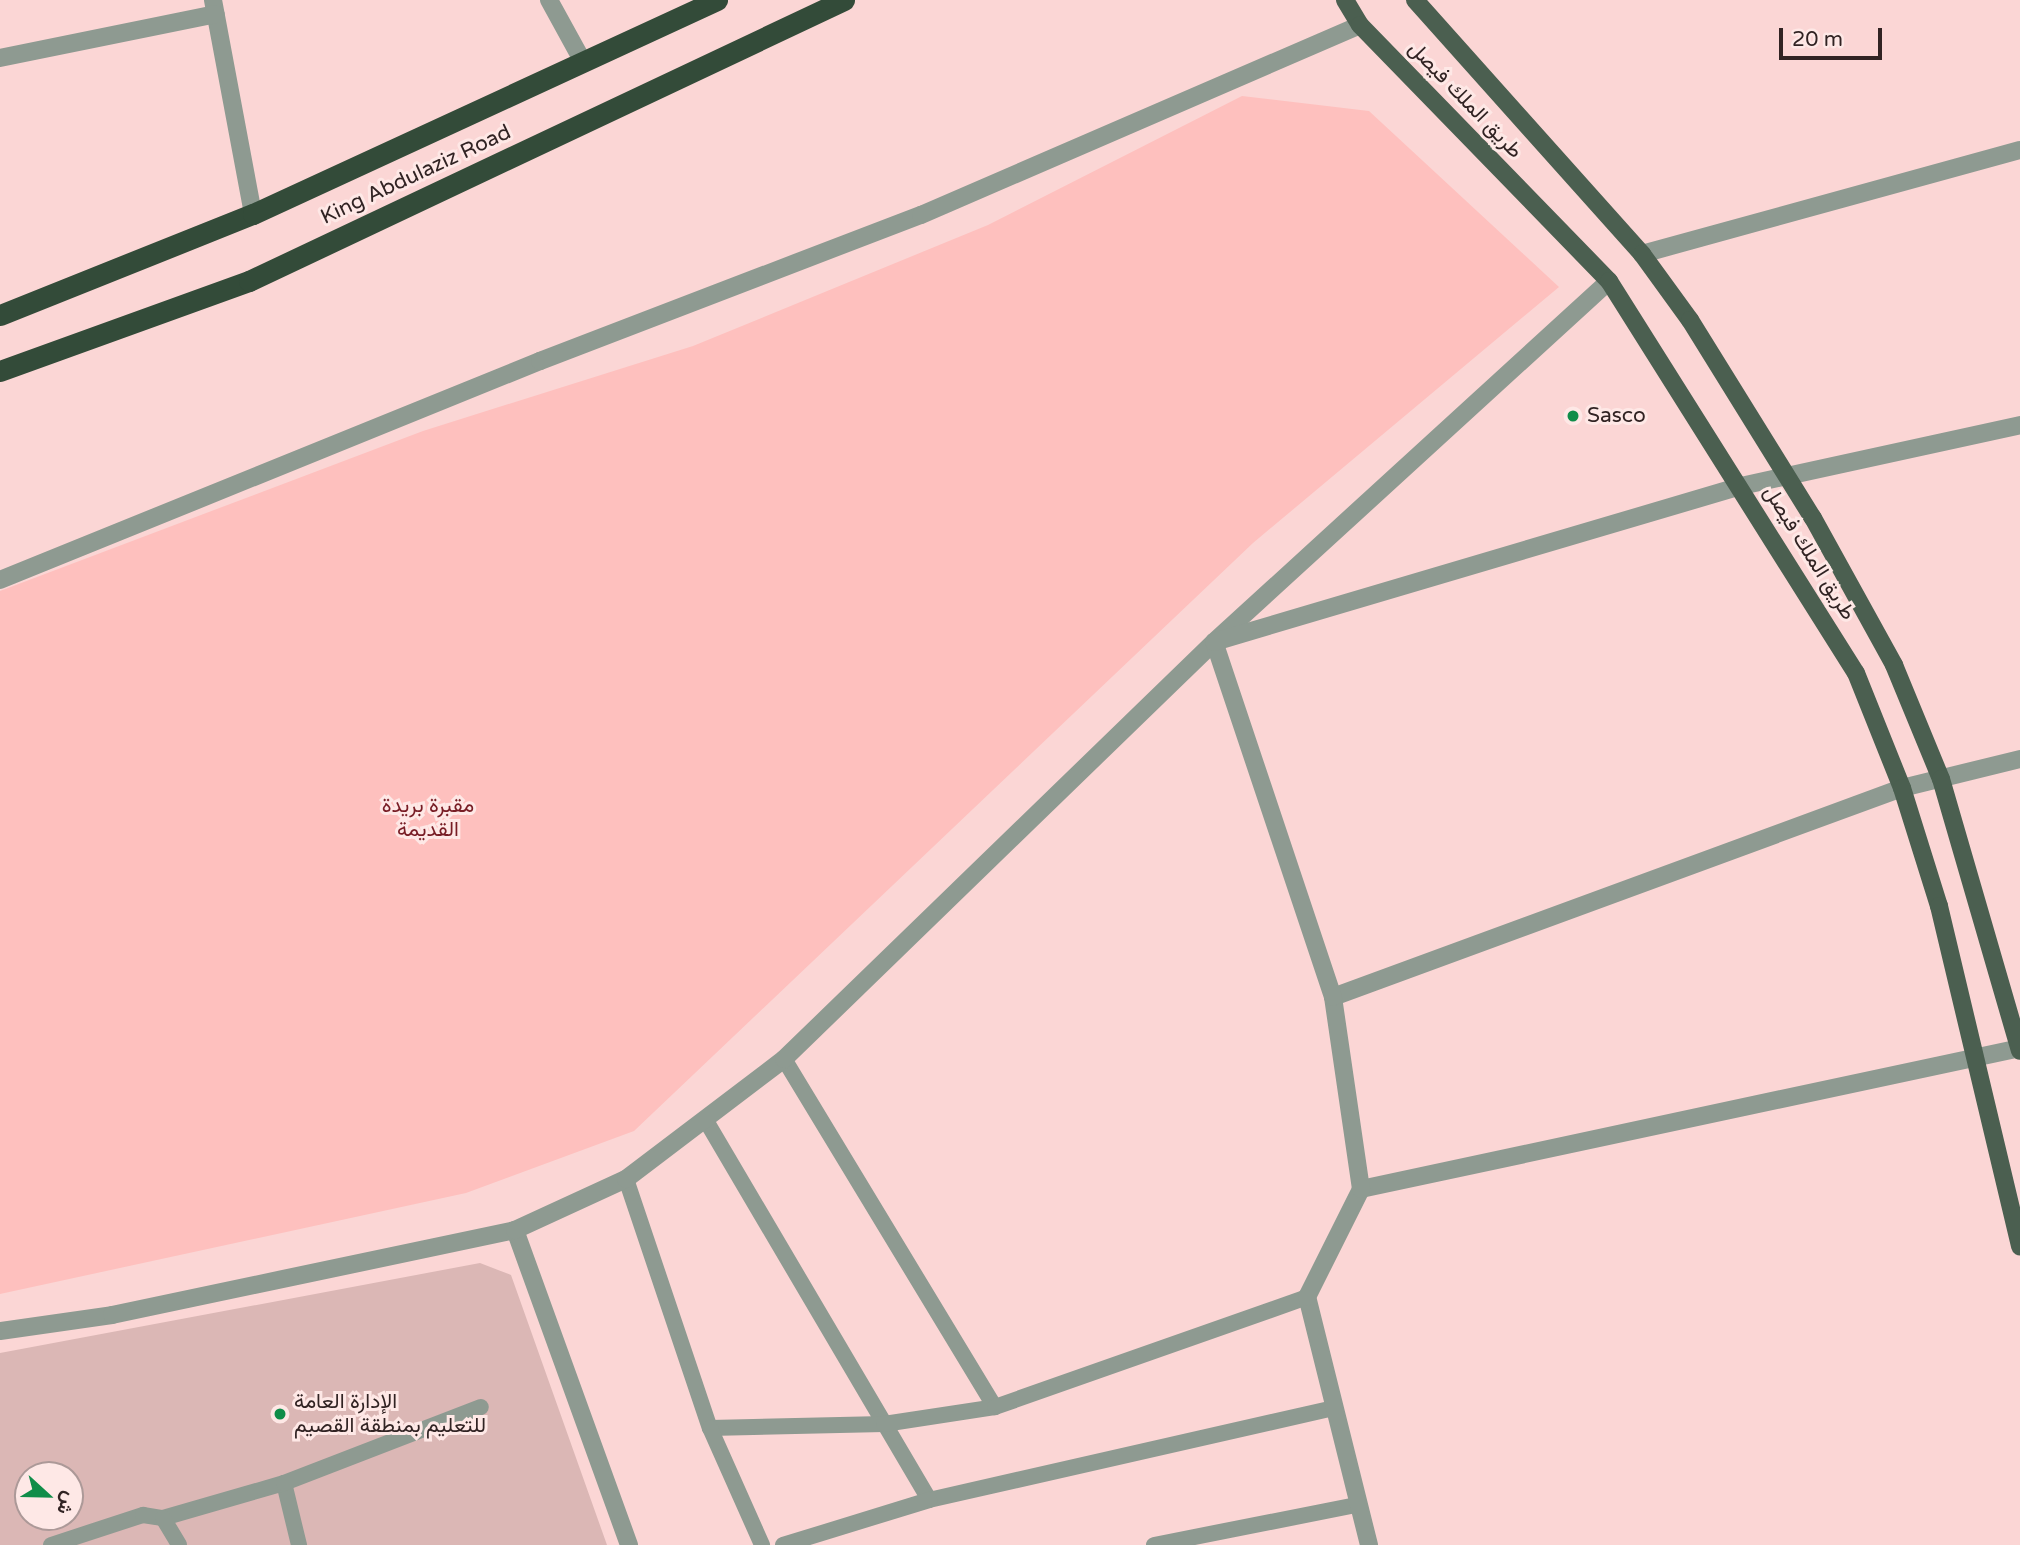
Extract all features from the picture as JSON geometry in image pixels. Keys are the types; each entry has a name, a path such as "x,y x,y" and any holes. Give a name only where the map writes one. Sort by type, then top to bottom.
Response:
{"highway":[{"name":"King Abdulaziz Road","path":"0,315 253,214 717,0"},
{"name":"King Abdulaziz Road","path":"0,371 249,281 844,0"}],"main road":[{"name":"طريق الملك فيصل","path":"1345,0 1360,25 1609,281 1741,486 1856,673 1902,788 1939,906 2020,1246"},
{"name":"طريق الملك فيصل","path":"1415,0 1642,254 1787,475 1894,665 1941,779 2020,1049"}],"street":[{"path":"549,0 582,60"},
{"path":"0,58 214,7 253,214"},
{"path":"0,580 540,361 921,215 1360,25"},
{"path":"1642,254 2020,150"},
{"path":"0,1331 112,1315 515,1230 626,1179 784,1059 1214,642 1609,281"},
{"path":"1214,642 1741,486 2020,425"},
{"path":"1214,642 1333,997 1361,1189 1307,1297 1356,1505 1369,1545"},
{"path":"1333,997 1902,788 2020,759"},
{"path":"1361,1189 2020,1049"},
{"path":"515,1230 629,1545"}],"lane":[{"path":"784,1059 995,1407"},
{"path":"705,1119 929,1500"},
{"path":"626,1179 710,1428 762,1545"},
{"path":"710,1428 884,1424 995,1407 1307,1297"},
{"path":"51,1545 84,1539 143,1515 163,1518 284,1483 481,1407"},
{"path":"783,1545 929,1500 1333,1408"},
{"path":"284,1483 299,1545"},
{"path":"1154,1545 1356,1505"},
{"path":"163,1518 178,1545"}],"green space":[{"name":"مقبرة بريدة القديمة","path":"1242,96 1369,111 1559,287 1253,543 634,1131 466,1193 0,1294 0,591 423,431 693,346 988,225"}],"building":[{"name":"الإدارة العامة للتعليم بمنطقة القصيم","path":"480,1263 511,1275 607,1545 0,1545 0,1353"}],"place":[{"name":"Sasco","path":"1573,416"},
{"name":"الإدارة العامة للتعليم بمنطقة القصيم","path":"280,1414"}]}
